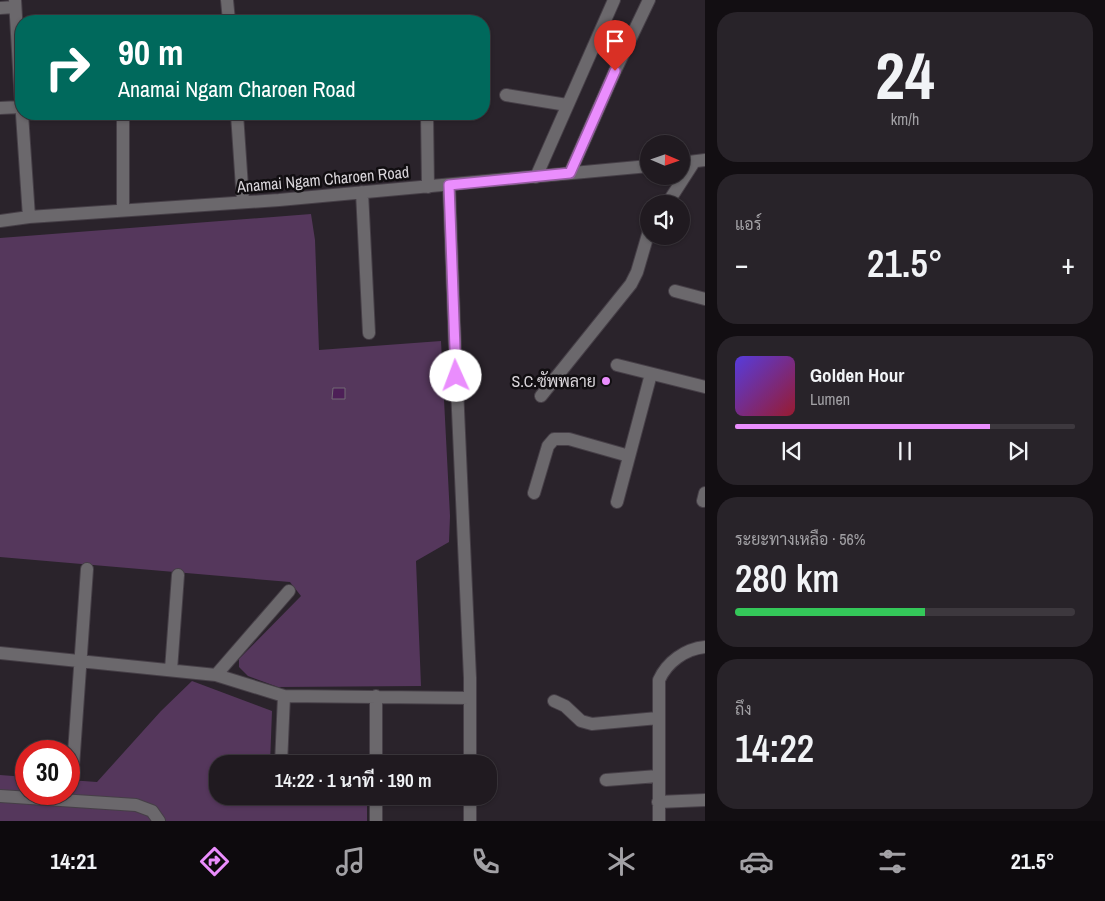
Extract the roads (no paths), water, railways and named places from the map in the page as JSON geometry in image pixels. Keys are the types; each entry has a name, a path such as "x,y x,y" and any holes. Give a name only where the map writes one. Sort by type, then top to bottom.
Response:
{"street":[{"path":"227,0 228,15"},
{"path":"536,177 614,0"},
{"path":"570,173 648,0"},
{"path":"0,8 15,3"},
{"path":"506,95 567,104"},
{"path":"0,108 15,107"},
{"path":"22,120 29,217"},
{"path":"122,120 123,210"},
{"path":"237,120 243,202"},
{"path":"427,120 428,186"},
{"path":"672,195 693,162"},
{"name":"Anamai Ngam Charoen Road","path":"0,221 29,217 449,185 640,167"},
{"path":"449,185 470,698 470,755"},
{"path":"362,192 370,333"},
{"path":"541,396 631,284 637,272 645,245"},
{"path":"675,292 705,299"},
{"path":"617,365 705,387"},
{"path":"617,502 651,374"},
{"path":"534,493 548,446 554,440 569,439 629,456"},
{"path":"75,740 87,569"},
{"path":"171,670 178,575"},
{"path":"216,675 290,591"},
{"path":"659,821 659,680 664,669 686,652 705,647"},
{"path":"0,653 216,675 284,696 470,698"},
{"path":"281,755 284,696"},
{"path":"376,696 376,755"},
{"path":"554,701 565,706 581,721 592,724 658,718"},
{"path":"606,780 658,776"},
{"path":"0,796 136,804 152,811 159,821"},
{"path":"658,802 705,800"},
{"path":"376,805 376,821"},
{"path":"470,805 470,821"}],"place":[{"name":"S.C.ซัพพลาย","path":"606,381"}]}
